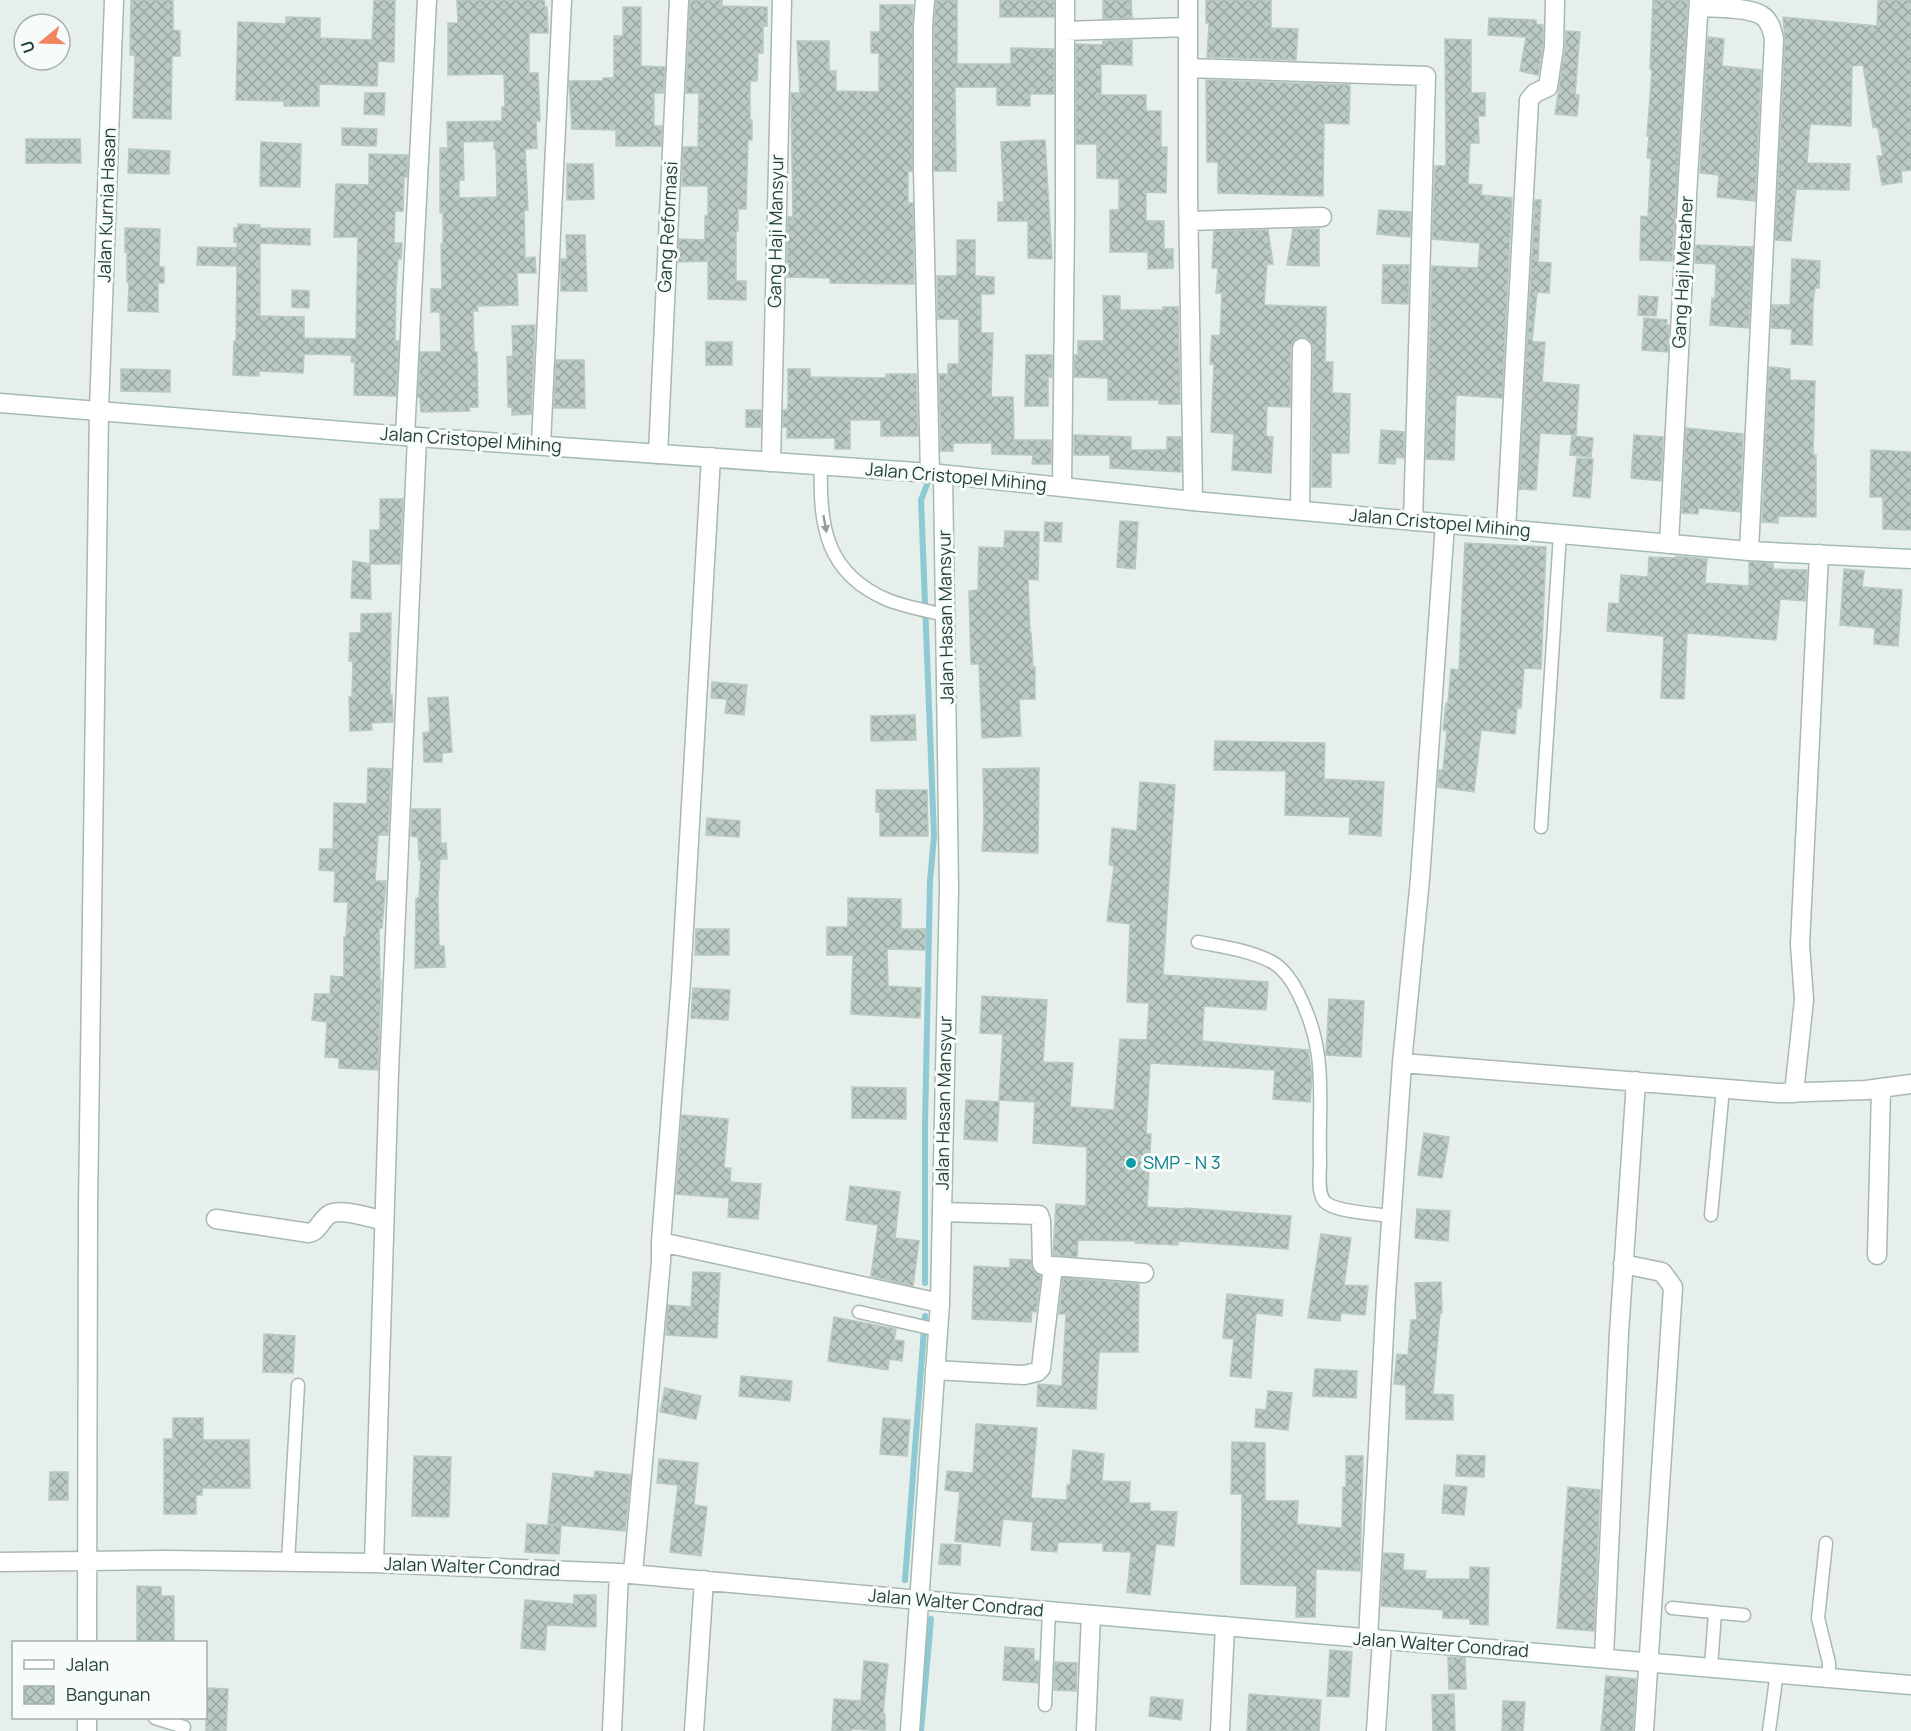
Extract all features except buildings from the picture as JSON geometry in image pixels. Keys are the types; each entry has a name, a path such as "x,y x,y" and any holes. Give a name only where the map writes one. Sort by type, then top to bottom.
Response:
{"street":[{"name":"Jalan Kurnia Hasan","path":"87,1641 87,1207 99,410 114,0"},
{"path":"374,1563 427,0"},
{"path":"542,445 562,0"},
{"name":"Gang Reformasi","path":"657,454 679,0"},
{"name":"Gang Haji Mansyur","path":"771,462 782,0"},
{"name":"Jalan Hasan Mansyur","path":"910,1731 940,1303 949,889 946,615 936,474 923,169 923,26 926,0"},
{"path":"1062,486 1065,0"},
{"path":"1188,0 1193,501"},
{"path":"1506,529 1529,100 1535,93 1548,87 1554,47 1555,0"},
{"path":"1699,3 1761,15 1769,23 1774,39 1749,551"},
{"name":"Gang Haji Metaher","path":"1669,544 1699,3"},
{"path":"1065,31 1188,27"},
{"path":"1188,68 1426,76 1413,521"},
{"path":"1189,221 1322,217"},
{"path":"1300,510 1302,348"},
{"name":"Jalan Cristopel Mihing","path":"0,403 411,436 936,474 1193,501 1749,551 1911,559"},
{"path":"612,1731 626,1573 661,1262 681,980 711,458"},
{"path":"1376,1731 1375,1640 1386,1295 1402,1063 1420,879 1445,524"},
{"path":"1794,1094 1804,1000 1800,944 1819,554"},
{"path":"1402,1063 1794,1094 1911,1084"},
{"path":"1604,1657 1623,1264 1636,1081"},
{"path":"1877,1255 1881,1088"},
{"path":"216,1219 309,1233 314,1232 333,1213 344,1212 384,1221"},
{"path":"942,1212 1039,1215 1043,1265 1144,1273"},
{"path":"661,1242 940,1303"},
{"path":"1623,1264 1662,1272 1673,1287 1644,1731"},
{"path":"935,1370 1024,1375 1040,1371 1053,1266"},
{"name":"Jalan Walter Condrad","path":"0,1562 374,1563 626,1573 1911,1685"},
{"path":"694,1731 704,1580"},
{"path":"1086,1731 1091,1615"},
{"path":"1220,1731 1225,1626"}],"lane":[{"path":"821,466 820,496 828,543 842,567 862,586 890,601 946,615"},
{"path":"1541,826 1560,534"},
{"path":"1198,942 1240,950 1275,963 1293,982 1315,1032 1320,1066 1322,1196 1330,1206 1391,1216"},
{"path":"1711,1215 1724,1089"},
{"path":"859,1312 938,1330"},
{"path":"288,1562 298,1385"},
{"path":"1826,1543 1818,1618 1829,1663 1829,1677"},
{"path":"1672,1608 1744,1615"},
{"path":"1045,1704 1049,1611"},
{"path":"1711,1667 1715,1613"},
{"path":"1769,1731 1777,1672"},
{"path":"158,1719 184,1727"}],"waterway":[{"path":"925,1283 925,1125 930,881 934,836 921,500 928,482"},
{"path":"905,1580 925,1316"},
{"path":"921,1731 931,1619"}],"place":[{"name":"SMP - N 3","path":"1131,1163"}]}
